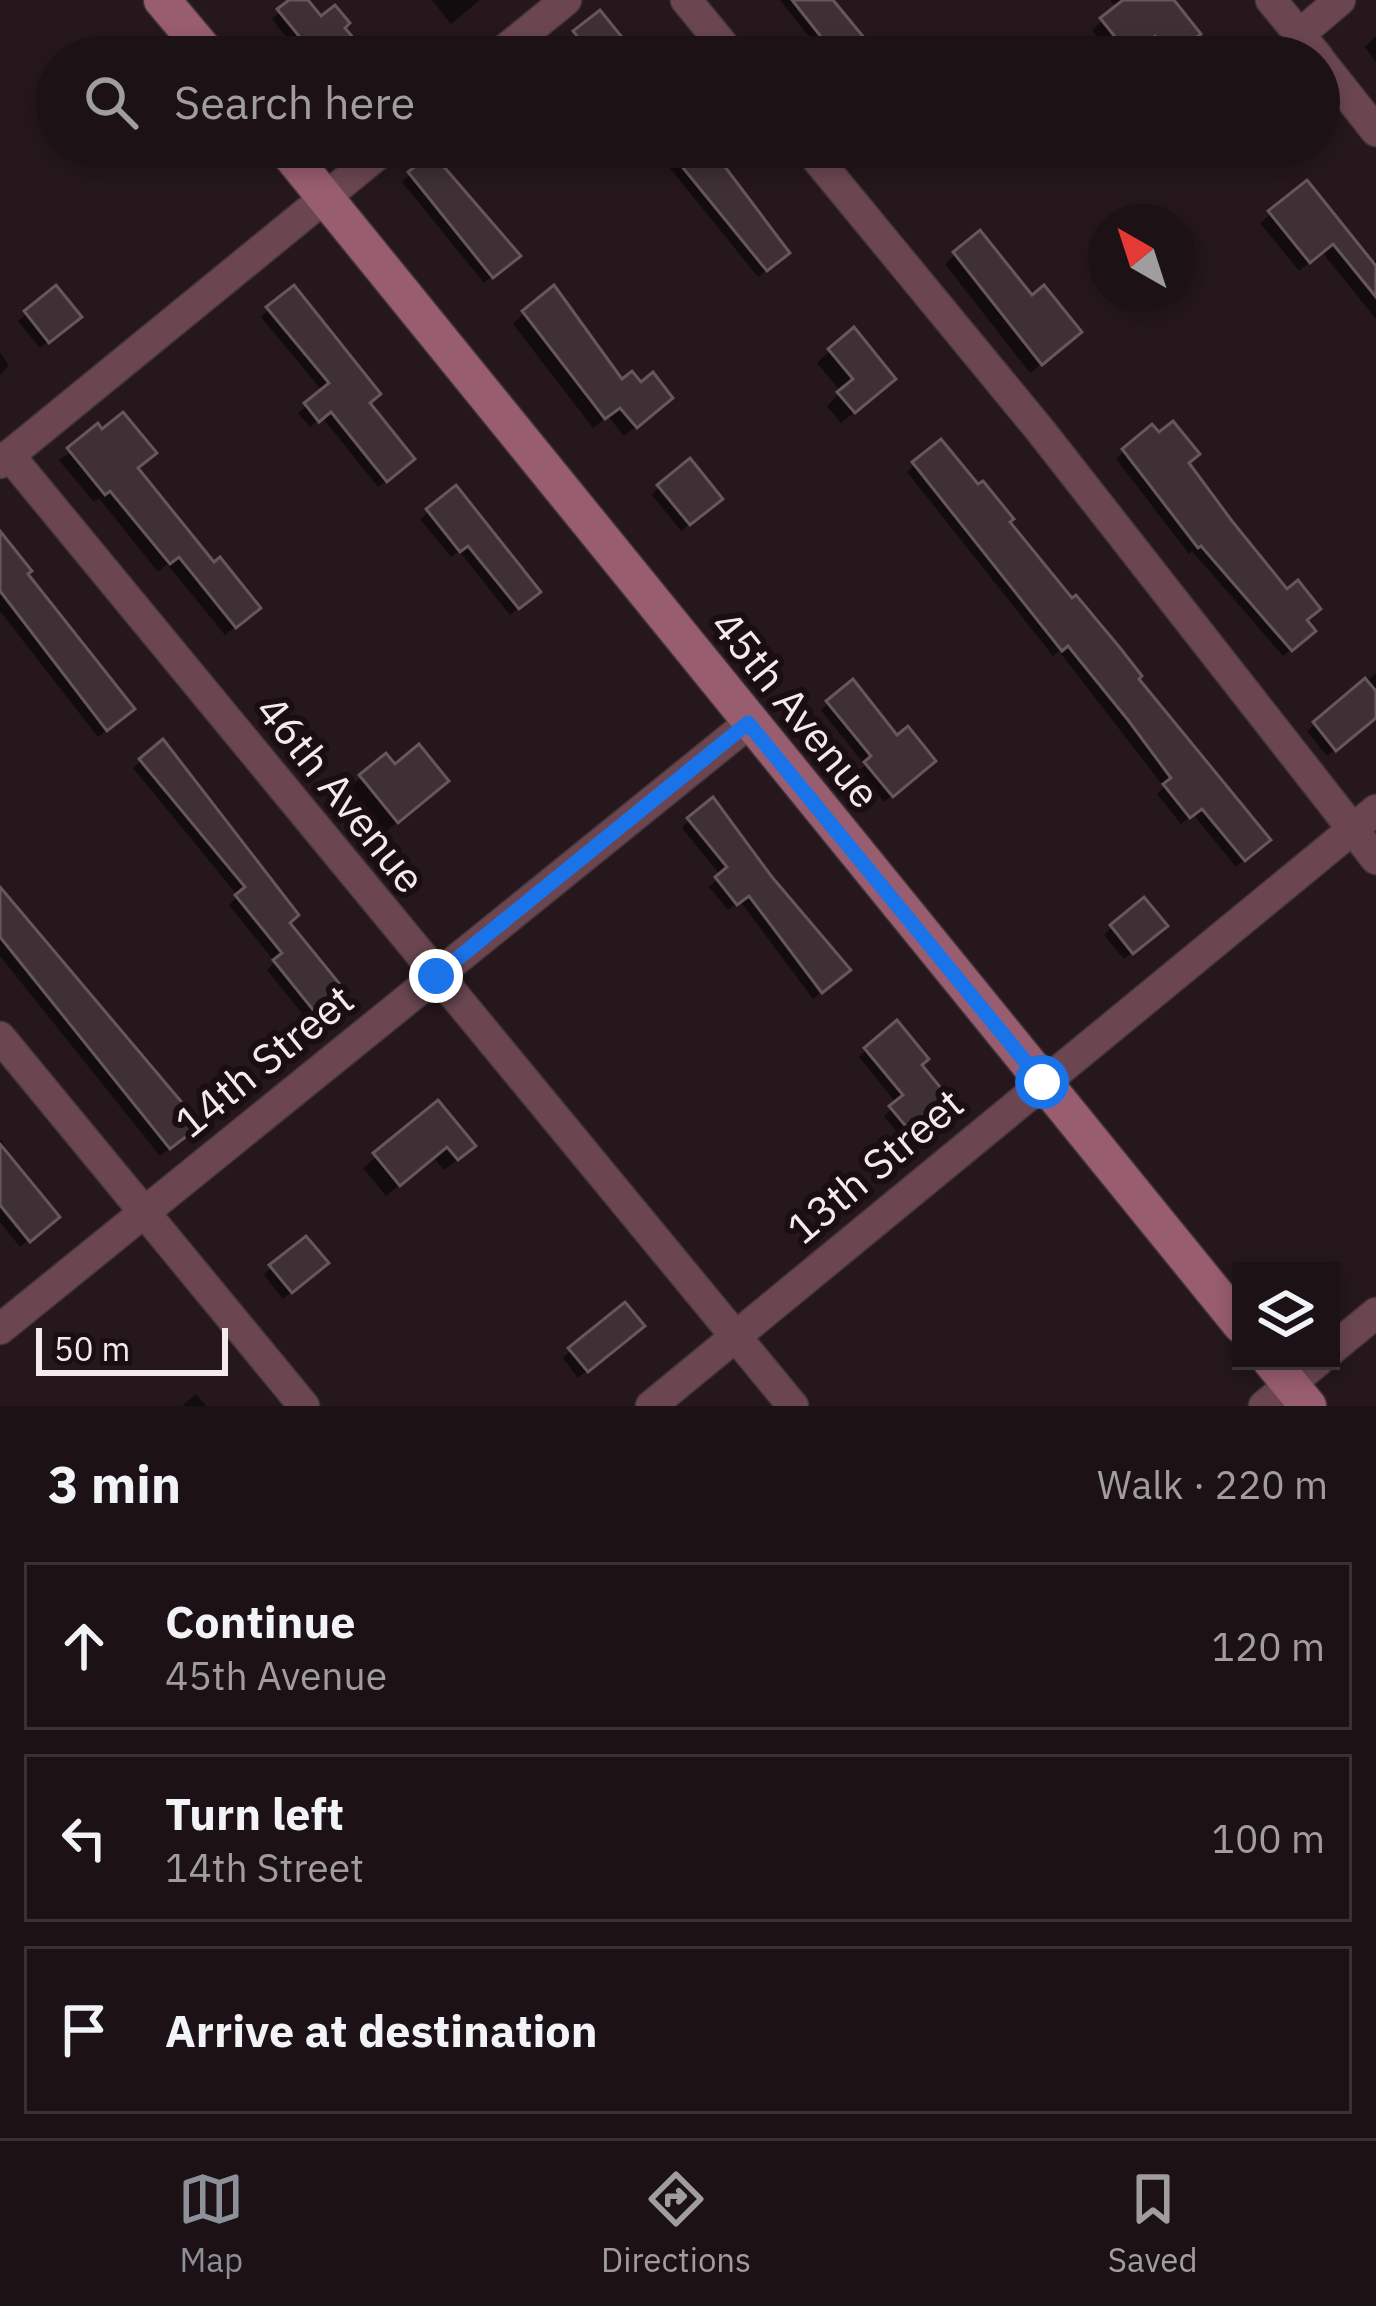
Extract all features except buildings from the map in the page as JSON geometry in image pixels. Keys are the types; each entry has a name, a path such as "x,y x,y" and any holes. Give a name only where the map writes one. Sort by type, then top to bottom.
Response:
{"street":[{"path":"162,0 192,36"},
{"path":"522,36 566,0"},
{"path":"686,0 716,36"},
{"path":"1271,0 1301,36"},
{"path":"1320,36 1340,0"},
{"path":"1340,85 1376,131"},
{"name":"45th Avenue","path":"302,168 1232,1314"},
{"path":"4,459 361,168"},
{"path":"824,168 1364,820 1376,859"},
{"name":"46th Avenue","path":"4,459 793,1406"},
{"name":"14th Street","path":"0,1329 748,723"},
{"name":"13th Street","path":"651,1406 1364,820"},
{"path":"0,1037 304,1406"},
{"path":"1340,1342 1376,1312"}],"route":[{"path":"436,976 748,723 1042,1082"}]}
